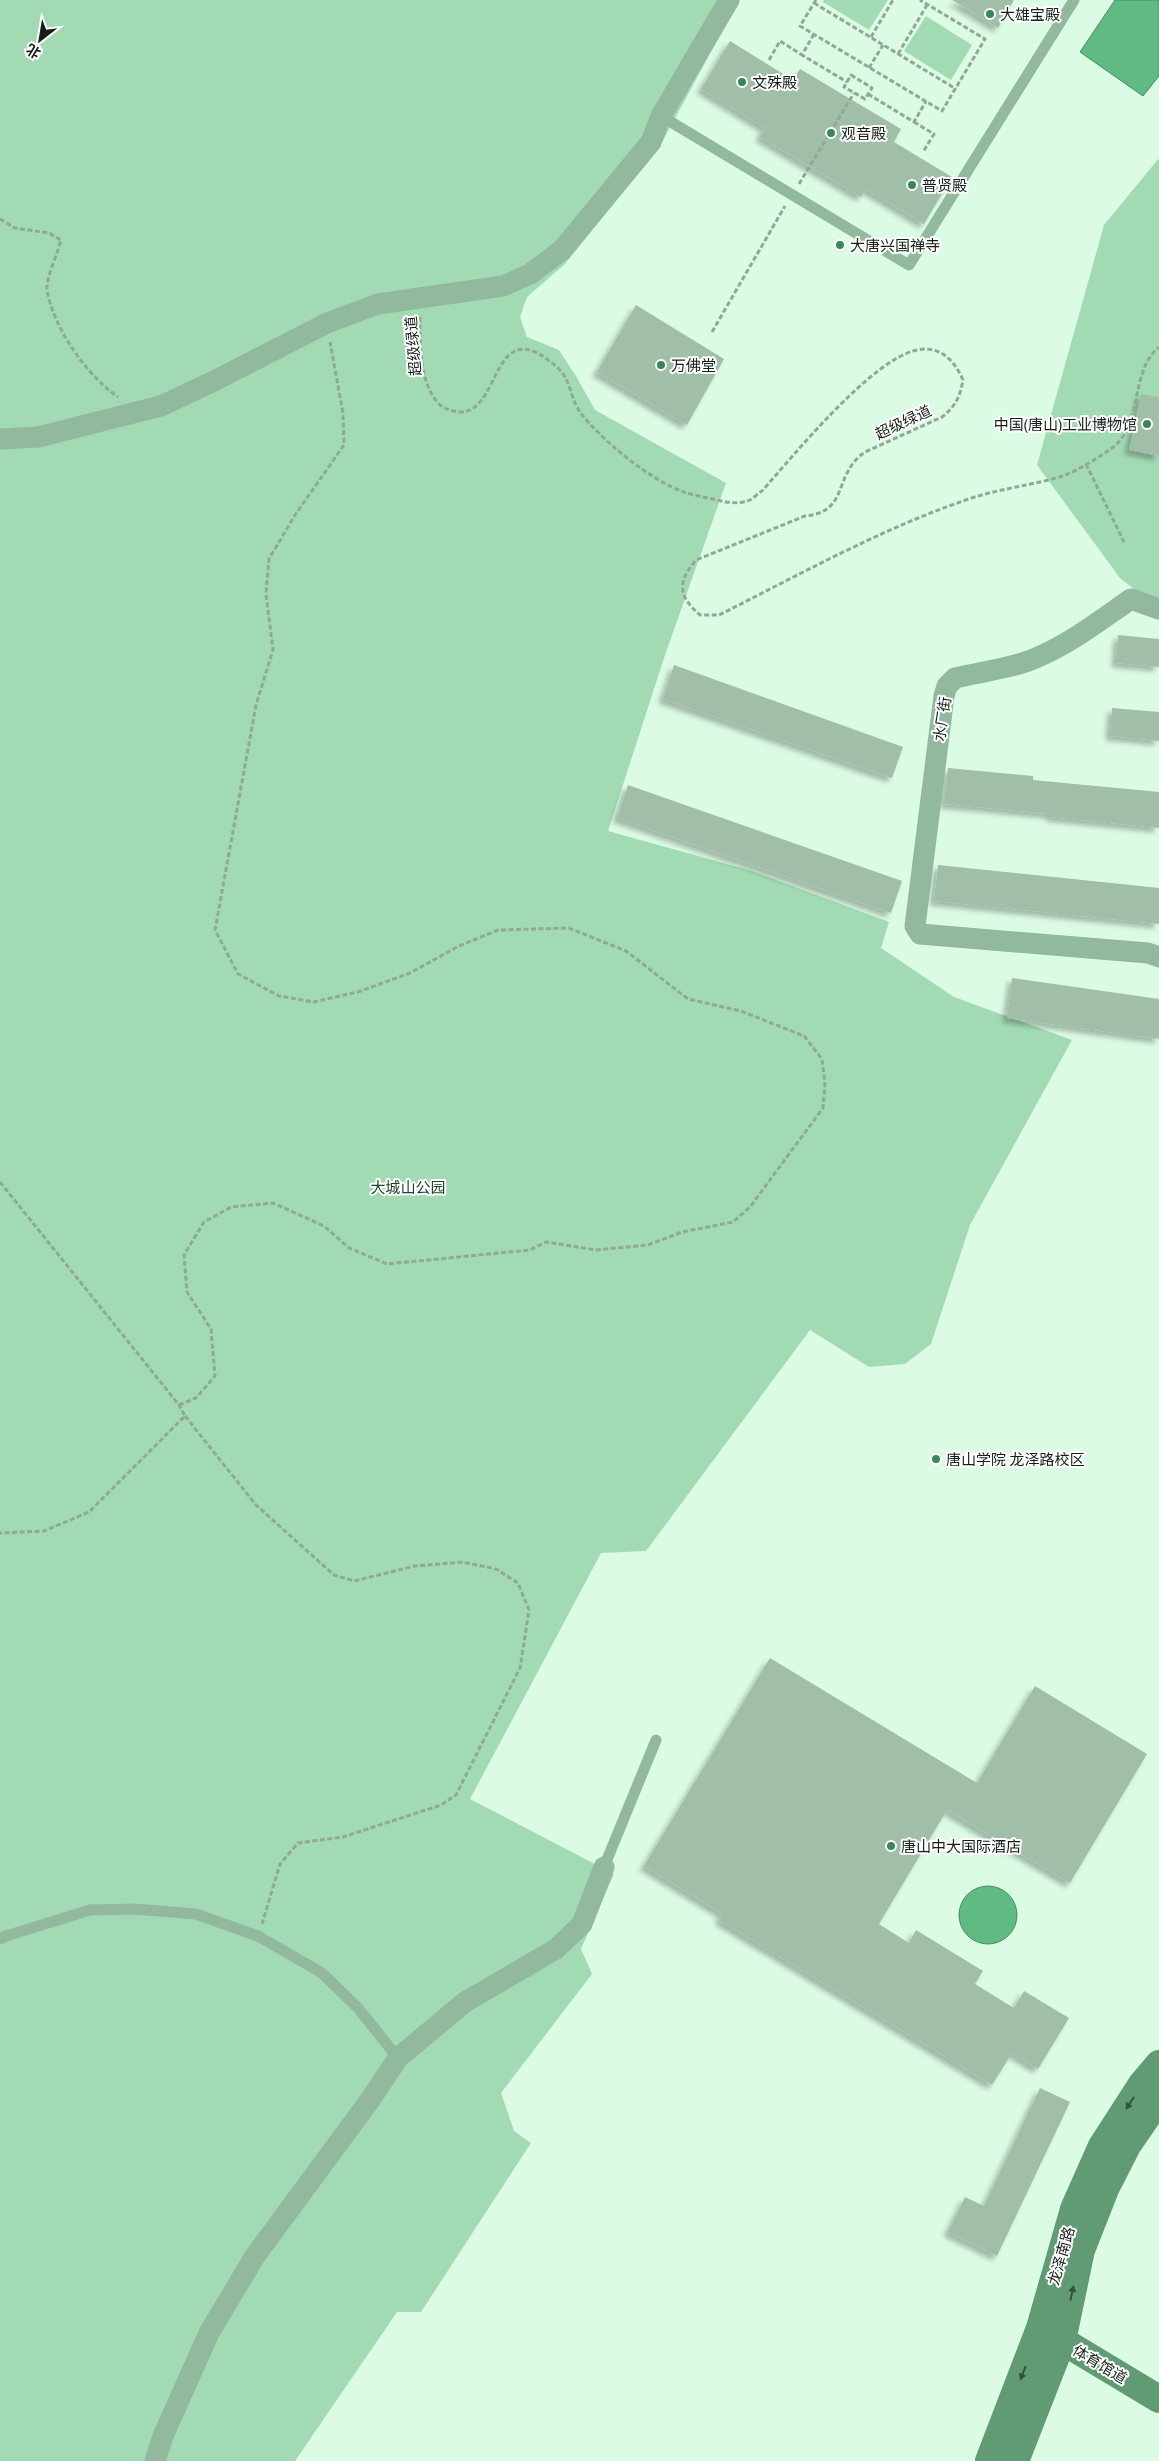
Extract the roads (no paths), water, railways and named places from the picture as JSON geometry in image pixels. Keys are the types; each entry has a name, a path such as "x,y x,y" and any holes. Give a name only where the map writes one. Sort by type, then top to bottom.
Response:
{"main road":[{"name":"龙泽南路","path":"988,2461 1051,2335 1074,2209 1102,2146 1142,2084 1159,2064"},
{"name":"龙泽南路","path":"1015,2461 1051,2335 1104,2189 1128,2144 1159,2099"},
{"name":"体育馆道","path":"1051,2335 1159,2399"}],"street":[{"path":"0,439 38,437 161,406 327,323 378,304 503,286 530,274 562,250 652,142 661,116 729,0"},
{"name":"水厂街","path":"1159,609 1131,600 1088,629 1043,655 1029,661 955,678 947,686 944,696 915,926 920,934 1148,953 1159,957"},
{"path":"155,2461 163,2436 209,2333 250,2265 370,2100 398,2058 464,2002 556,1949 582,1924 604,1867"}],"lane":[{"path":"661,116 909,265 1074,0"},
{"path":"604,1867 656,1740"},
{"path":"0,1940 6,1936 90,1910 134,1909 196,1914 258,1936 322,1973 358,2008 398,2058"}],"place":[{"name":"大雄宝殿","path":"990,14"},
{"name":"文殊殿","path":"742,82"},
{"name":"观音殿","path":"831,133"},
{"name":"普贤殿","path":"912,185"},
{"name":"大唐兴国禅寺","path":"840,245"},
{"name":"万佛堂","path":"661,365"},
{"name":"中国(唐山)工业博物馆","path":"1147,424"},
{"name":"唐山学院 龙泽路校区","path":"936,1459"},
{"name":"唐山中大国际酒店","path":"891,1846"}],"park label":[{"name":"大城山公园","path":"408,1187"}]}
